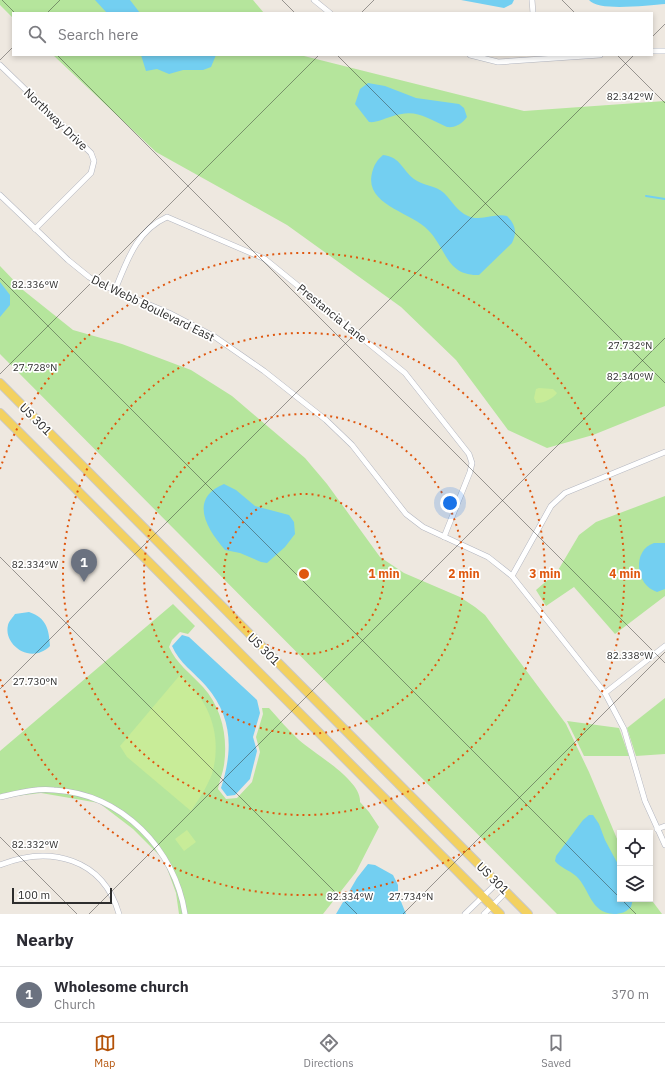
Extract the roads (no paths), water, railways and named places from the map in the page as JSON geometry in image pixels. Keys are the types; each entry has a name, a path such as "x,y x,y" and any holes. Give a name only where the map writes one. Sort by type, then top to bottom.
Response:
{"main road":[{"name":"US 301","path":"0,383 528,914"},
{"name":"US 301","path":"0,413 500,914"}],"street":[{"path":"314,0 329,12"},
{"path":"532,0 534,12"},
{"path":"653,51 665,51"},
{"path":"474,56 498,62 536,57 568,56"},
{"name":"Northway Drive","path":"0,65 91,153 94,161 91,173 36,229"},
{"name":"Del Webb Boulevard East","path":"0,195 68,260 89,277 169,313 215,337 264,371 326,420 352,445 406,514 423,527 488,557 512,576 604,693 624,729 645,801 665,845"},
{"name":"Prestancia Lane","path":"115,290 134,244 157,221 167,217 265,259 405,373 469,454 472,463 470,472 444,536"},
{"path":"512,576 551,506 565,493 665,452"},
{"path":"604,693 665,646"},
{"path":"0,797 35,790 55,790 78,794 102,802 123,814 143,830 159,848 178,882 185,914"},
{"path":"657,829 665,826"},
{"path":"0,865 15,859 53,855 74,860 93,873 108,890 116,901 119,914"},
{"path":"465,914 497,883"},
{"path":"484,914 506,892"}],"water":[{"path":"95,0 130,0 139,12 106,12"},
{"path":"461,0 514,0 512,4 504,8"},
{"path":"589,0 665,0 665,4 613,7 594,4"},
{"path":"141,56 216,56 211,67 203,70 183,70 169,74 157,69 146,71"},
{"path":"368,83 385,86 416,98 459,104 464,108 467,117 463,122 453,127 447,127 420,115 407,113 369,122 355,104 360,89"},
{"path":"383,155 394,158 398,161 414,179 441,190 458,209 468,216 473,218 483,218 502,215 507,216 515,229 515,236 512,243 479,275 468,274 460,271 448,260 428,230 421,224 391,207 375,193 371,184 372,173 376,163"},
{"path":"0,282 10,295 10,305 0,317"},
{"path":"224,484 236,490 255,506 289,515 294,522 295,534 285,547 267,563 240,553 225,550 218,542 207,524 204,515 206,498 213,490"},
{"path":"654,543 665,543 665,589 657,592 644,582 639,568 639,560 642,553 647,547"},
{"path":"29,612 43,621 49,635 50,646 35,654 20,650 10,639 8,632 8,625 15,614"},
{"path":"182,635 189,637 257,700 260,713 253,737 257,751 250,779 235,795 227,796 221,788 228,761 229,748 226,722 215,698 175,652 172,646"},
{"path":"589,815 593,815 599,824 605,840 617,862 617,902 632,902 631,907 621,913 606,913 600,909 591,900 581,881 555,861 556,856 583,820"},
{"path":"368,864 375,865 393,875 398,885 398,894 406,914 336,914 357,878"}],"waterway":[{"path":"646,196 665,199"}],"place":[{"name":"Wholesome church","path":"84,582"}]}
